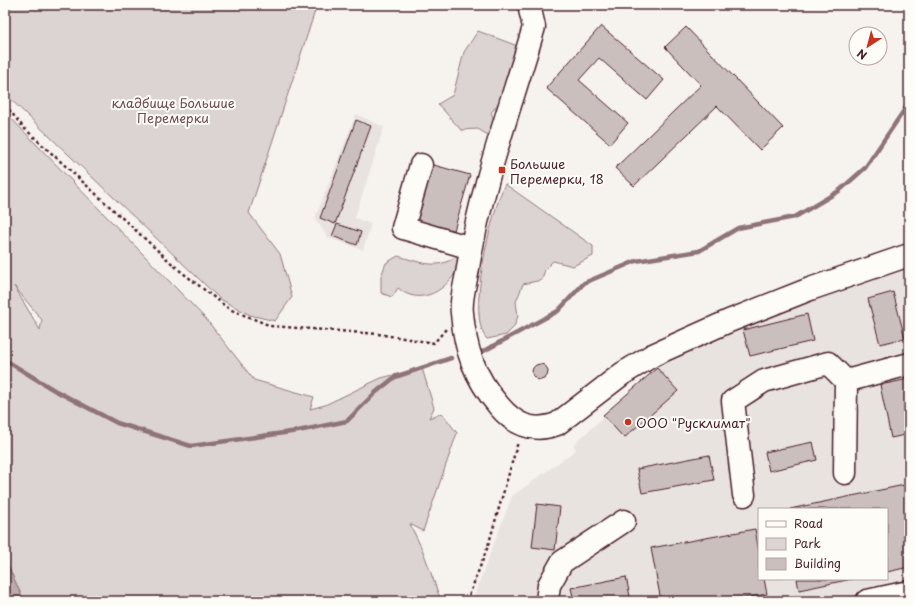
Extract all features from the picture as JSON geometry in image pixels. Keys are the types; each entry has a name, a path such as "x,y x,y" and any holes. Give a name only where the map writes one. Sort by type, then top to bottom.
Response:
{"street":[{"path":"529,5 534,27 477,219 461,312 470,361 486,391 503,411 523,426 546,428 558,424 622,374 653,355 729,321 810,289 909,255"},
{"path":"421,165 403,228 471,248"},
{"path":"744,495 733,401 764,381 828,363 846,381 845,473"},
{"path":"846,381 909,364"},
{"path":"547,601 549,586 562,562 624,520"},
{"path":"867,601 909,592"}],"path":[{"path":"5,105 24,128 179,270 229,309 271,326 378,334 434,343 461,312"},
{"path":"467,601 488,546 523,426"}],"shaded area":[{"path":"356,114 384,127 355,218 371,224 363,250 328,238 315,218"},
{"path":"909,265 909,601 472,601 512,496 576,450 573,445 657,368 750,322"},
{"path":"5,559 24,601 5,601"}],"green space":[{"name":"кладбище Большие Перемерки","path":"5,5 317,5 249,213 280,254 292,297 275,321 250,315 220,299 5,94"},
{"path":"478,31 520,47 506,93 491,113 498,127 492,135 486,134 478,129 461,130 438,104 453,95 464,52"},
{"path":"5,112 206,319 254,380 314,397 310,409 325,405 381,378 422,368 434,408 429,418 442,413 457,433 423,531 410,524 423,551 441,601 24,601 5,559","holes":["14,286 42,320 40,330"]},
{"path":"505,184 593,246 593,256 573,266 553,261 545,269 542,280 523,284 516,302 518,316 514,327 506,335 487,339 481,327 479,310 480,288 488,239"},
{"path":"398,256 427,264 441,263 455,257 458,259 459,265 449,282 433,293 425,296 416,296 407,294 398,288 392,297 381,293 381,276 386,263"}],"building":[{"path":"601,26 664,80 647,100 599,58 579,80 628,123 610,144 546,88"},
{"path":"686,27 783,128 760,150 717,106 634,186 615,168 701,85 665,47"},
{"path":"356,120 371,126 335,224 320,218"},
{"path":"430,164 470,175 453,234 413,223"},
{"path":"337,224 361,232 357,245 332,236"},
{"path":"893,292 905,338 880,344 868,299"},
{"path":"807,314 813,341 750,356 743,330"},
{"path":"537,364 543,364 548,369 546,378 543,380 537,380 532,375 532,369"},
{"path":"657,368 678,391 624,438 603,415"},
{"path":"909,379 909,434 891,438 880,385"},
{"path":"813,442 817,460 769,471 765,452"},
{"path":"709,455 714,480 642,493 637,469"},
{"path":"909,484 909,567 888,572 888,508 795,508"},
{"path":"537,504 560,507 555,550 532,547"},
{"path":"755,529 758,546 758,580 764,580 767,594 727,601 661,601 651,548"},
{"path":"626,577 631,601 574,601 571,588"},
{"path":"797,580 847,580 799,590"}],"waterway":[{"path":"478,354 558,311 584,283 636,261 699,251 738,228 795,217 839,191 865,168 909,103"},
{"path":"5,360 54,390 117,423 191,446 298,431 347,421 375,393 395,377 451,358"}],"place":[{"name":"Большие Перемерки, 18","path":"502,170"},
{"name":"ООО \"Русклимат\"","path":"628,422"}]}
